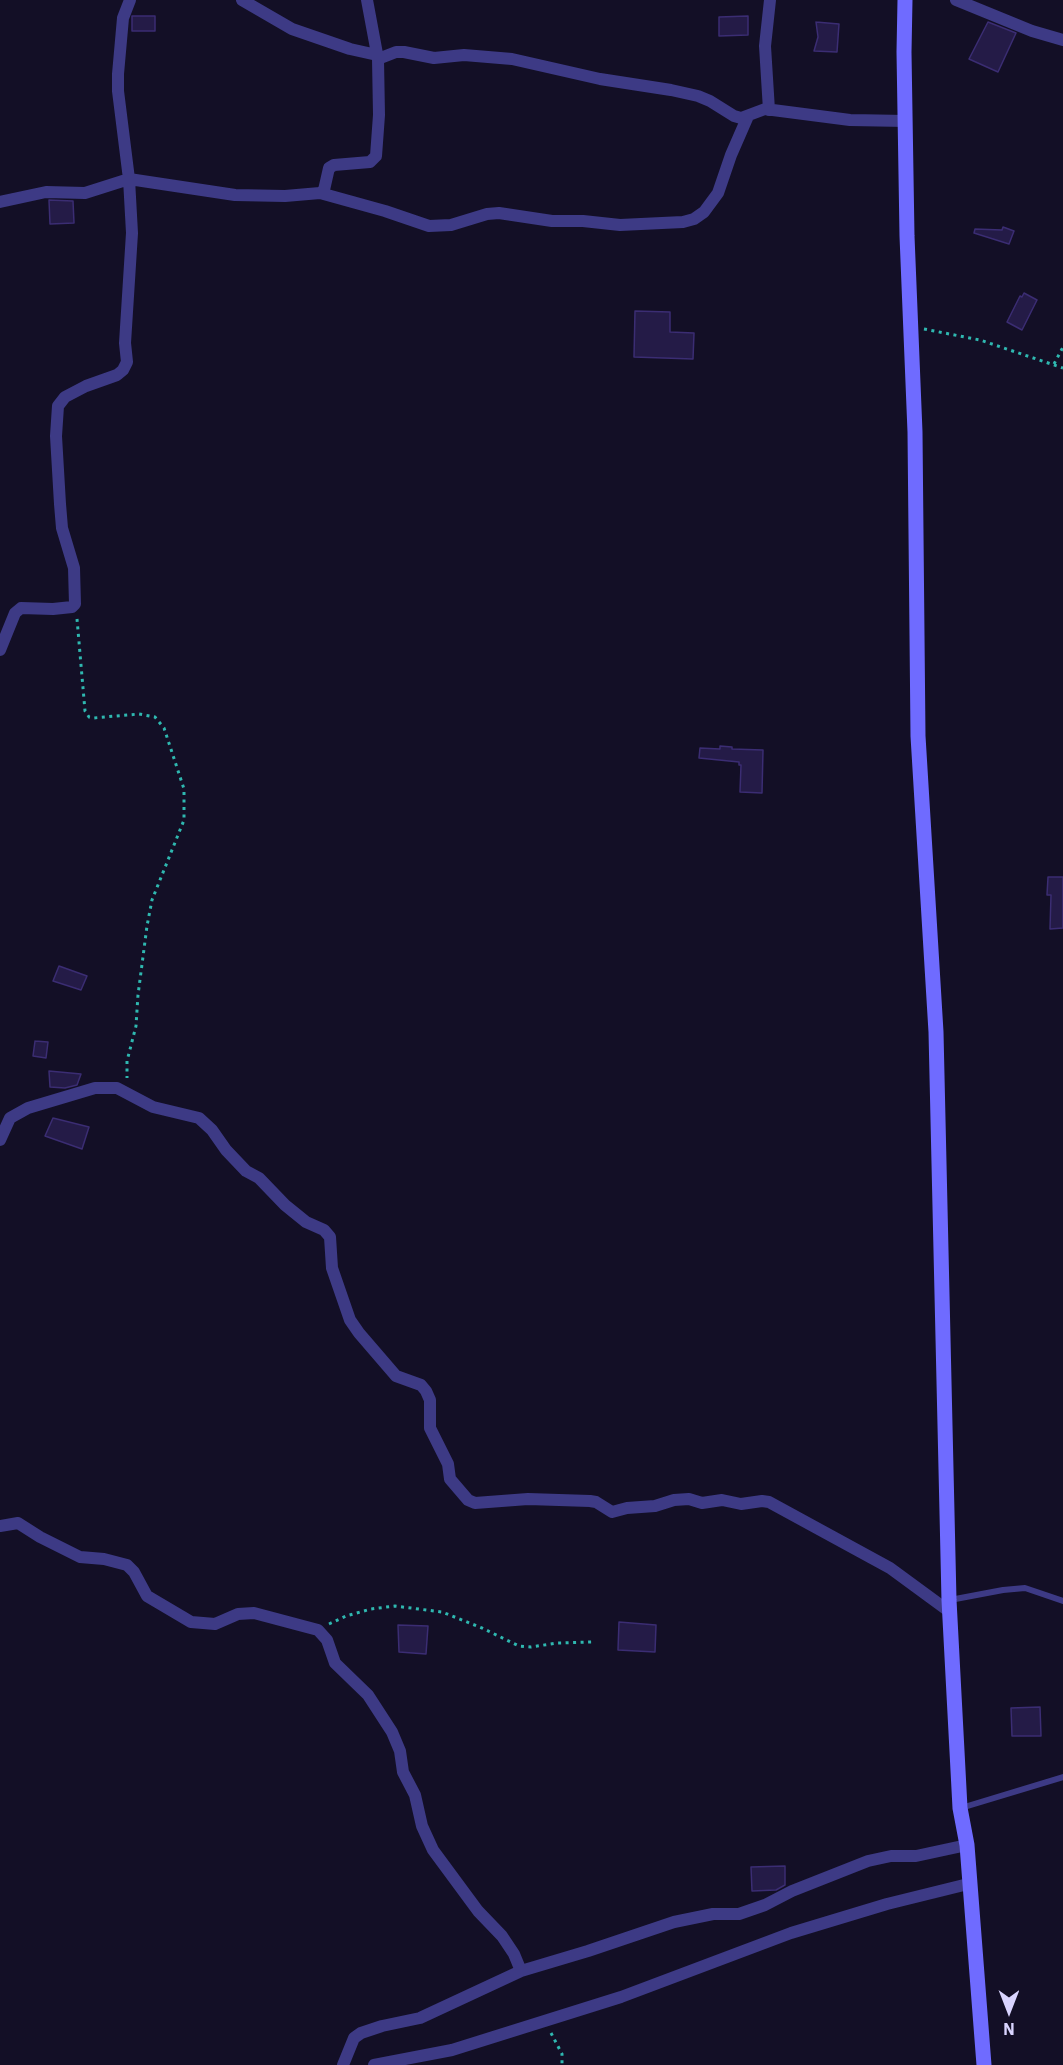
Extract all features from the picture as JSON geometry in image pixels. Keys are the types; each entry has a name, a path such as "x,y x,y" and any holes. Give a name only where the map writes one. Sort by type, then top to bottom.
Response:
{"main road":[{"path":"906,0 904,52 907,236 915,432 918,736 936,1032 950,1606 960,1808 967,1845 968,1884 984,2065"}],"street":[{"path":"0,650 15,613 21,608 53,609 72,607 75,604 74,568 62,528 56,419 58,406 65,397 117,375 127,362 125,343 132,233 118,74 123,18 130,0"},
{"path":"242,0 292,29 350,50 378,57 404,52 434,58 464,55 512,59 600,79 671,90 710,101 734,116 748,116 769,110 850,120 906,121"},
{"path":"320,193 324,190 329,168 338,164 370,162 376,156 378,57 367,0"},
{"path":"769,110 765,46 770,0"},
{"path":"956,0 1032,31 1063,40"},
{"path":"0,202 46,192 85,193 129,179 235,195 285,196 320,193 429,226 451,225 487,214 499,213 552,221 583,221 620,225 683,222 704,213 718,193 731,154 748,116"},
{"path":"0,1140 10,1118 28,1108 95,1088 117,1088 153,1107 199,1118 246,1171 259,1178 285,1205 306,1222 324,1230 330,1237 332,1268 350,1320 396,1376 421,1385 426,1392 430,1400 430,1428 447,1464 450,1479 468,1500 475,1503 528,1499 590,1500 612,1512 689,1499 706,1503 718,1500 741,1504 769,1502 890,1568 950,1606"},
{"path":"0,1526 18,1523 80,1557 104,1559 127,1565 134,1572 147,1596 191,1622 215,1624 238,1614 254,1613 318,1630 327,1640 335,1663 368,1695 392,1732 400,1751 403,1772 415,1795 423,1826 433,1850 478,1911 502,1936 514,1954 521,1971"},
{"path":"343,2065 354,2038 361,2033 420,2018 521,1971 674,1922 713,1914 739,1914 868,1861 891,1856 916,1856 967,1845"},
{"path":"374,2065 452,2050 621,1997 791,1933 887,1904 968,1884"}],"lane":[{"path":"950,1606 1003,1590 1025,1588 1063,1601"},
{"path":"960,1808 1063,1777"}],"path":[{"path":"910,327 980,340 1063,368"},
{"path":"1054,365 1063,347"},
{"path":"75,604 85,711 89,717 93,718 139,714 155,717 164,728 183,789 183,820 152,900 147,926 136,1026 127,1060 127,1092"},
{"path":"318,1630 346,1616 394,1606 442,1612 519,1646 592,1642"},
{"path":"549,2019 551,2036 562,2054 562,2065"}],"building":[{"path":"132,16 155,16 155,31 132,31"},
{"path":"748,16 748,35 719,36 719,17"},
{"path":"816,22 839,24 837,52 814,51 818,37"},
{"path":"988,22 1016,33 998,72 969,59"},
{"path":"49,200 73,201 74,223 50,224"},
{"path":"1003,227 1014,231 1009,244 974,233 975,229 1002,230"},
{"path":"1024,293 1037,300 1022,330 1007,322 1020,296 1022,297"},
{"path":"635,311 670,312 670,332 694,333 693,359 634,357"},
{"path":"720,746 732,747 732,749 763,750 762,793 740,792 741,765 739,762 699,758 700,748 720,749"},
{"path":"1048,877 1063,877 1063,928 1050,929 1051,895 1047,895"},
{"path":"59,966 87,976 81,990 53,981"},
{"path":"35,1041 48,1042 46,1058 33,1056"},
{"path":"49,1071 81,1074 77,1085 65,1088 50,1087"},
{"path":"53,1118 89,1127 82,1149 45,1136"},
{"path":"619,1622 656,1625 655,1652 618,1650"},
{"path":"398,1625 428,1626 426,1654 399,1652"},
{"path":"1040,1707 1041,1736 1012,1736 1011,1708"},
{"path":"785,1866 785,1885 776,1890 752,1891 751,1867"}]}
